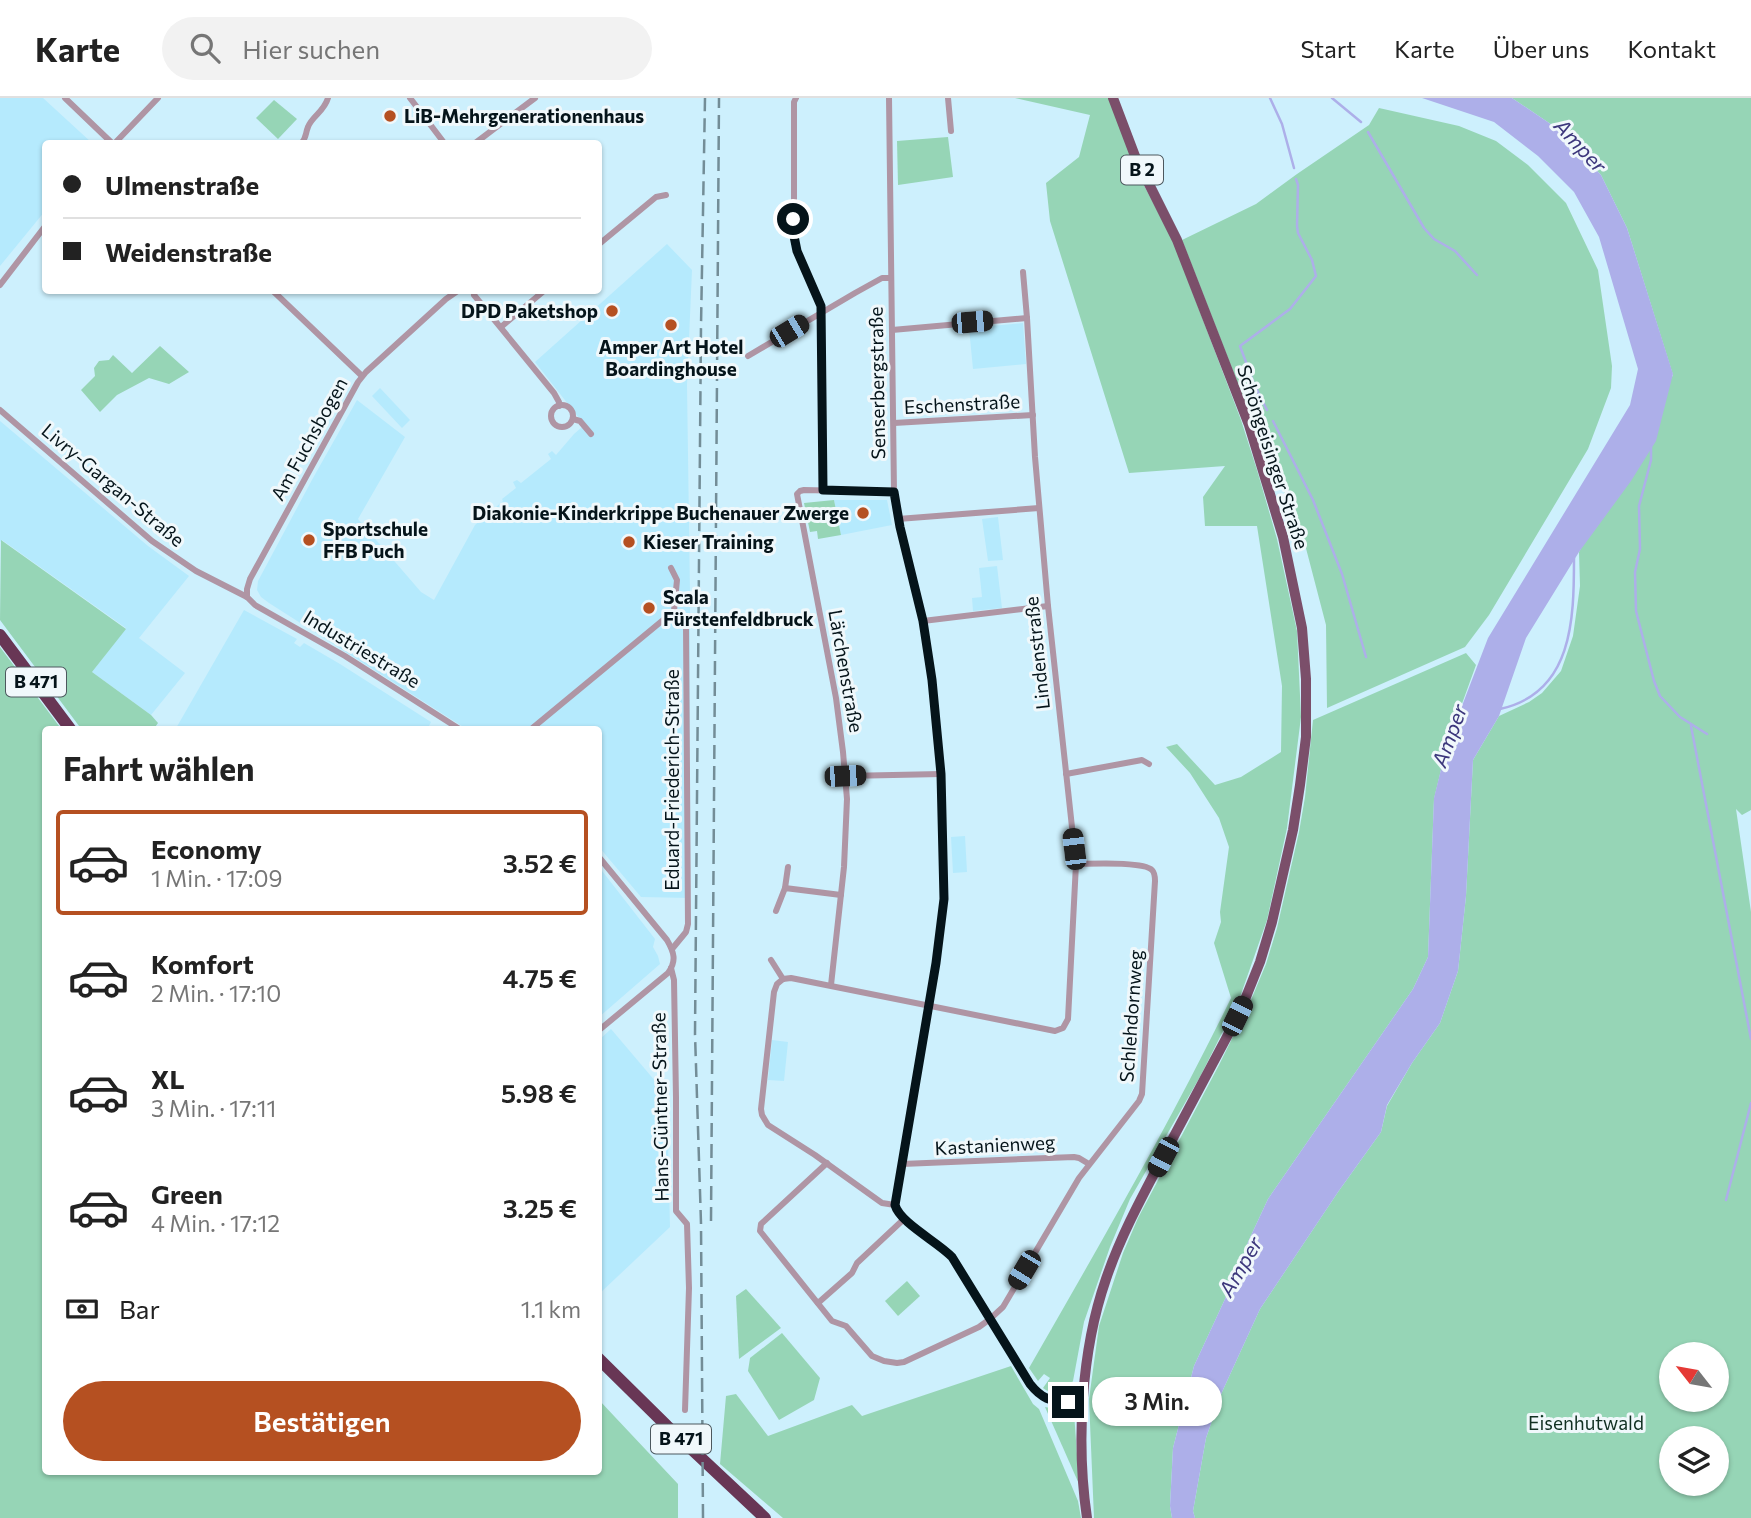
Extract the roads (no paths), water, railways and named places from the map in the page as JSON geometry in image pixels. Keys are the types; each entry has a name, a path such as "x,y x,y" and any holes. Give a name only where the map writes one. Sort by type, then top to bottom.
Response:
{"highway":[{"name":"B 471","path":"0,635 68,726"},
{"name":"B 471","path":"602,1362 765,1518"}],"main road":[{"name":"Schöngeisinger Straße","path":"1087,1518 1082,1404 1097,1311 1105,1282 1132,1214 1244,1002 1260,962 1288,853 1306,737 1306,679 1302,628 1283,537 1249,425 1177,240 1135,156 1113,98"}],"street":[{"path":"65,98 109,140"},
{"path":"117,140 158,98"},
{"path":"304,140 309,125 326,107 328,98"},
{"path":"410,98 442,140"},
{"path":"479,140 536,98"},
{"path":"796,98 794,236 798,256 821,306 823,490 894,492"},
{"name":"Senserbergstraße","path":"889,98 894,492 923,621 933,690 941,774 944,899 895,1205"},
{"path":"948,98 951,131"},
{"path":"602,242 656,197 666,195"},
{"path":"0,285 42,230"},
{"name":"Lindenstraße","path":"929,1005 1055,1031 1063,1028 1068,1019 1076,864 1039,508 1023,272"},
{"path":"748,356 882,278 891,278"},
{"path":"276,294 362,376"},
{"name":"Am Fuchsbogen","path":"247,597 250,579 362,376 446,299 464,294"},
{"path":"468,294 501,327 554,393 559,406"},
{"path":"501,327 540,294"},
{"path":"892,330 1027,318"},
{"path":"559,406 569,408 573,419 569,425 563,427 547,420 559,406"},
{"name":"Livry-Gargan-Straße","path":"0,411 167,552 196,571 247,597"},
{"name":"Eschenstraße","path":"894,423 1033,415"},
{"path":"573,419 580,421 591,434"},
{"name":"Lärchenstraße","path":"823,490 800,491 797,499 836,698 845,776 847,824 831,985"},
{"path":"898,519 1039,508"},
{"path":"535,726 674,611 677,580 671,568"},
{"name":"Industriestraße","path":"247,597 254,604 345,656 455,726"},
{"path":"923,621 1048,606"},
{"name":"Eduard-Friederich-Straße","path":"672,948 686,932 688,923 686,626 674,611"},
{"path":"1066,774 1142,760 1149,764"},
{"path":"845,776 941,774"},
{"path":"602,861 672,948 674,959 671,968 661,979 602,1028"},
{"name":"Schlehdornweg","path":"990,1319 1003,1307 1079,1178 1138,1103 1142,1094 1155,881 1153,871 1143,866 1128,864 1076,864"},
{"path":"776,911 785,888 788,867"},
{"path":"785,888 841,895"},
{"path":"771,960 783,979"},
{"name":"Hans-Güntner-Straße","path":"671,968 674,980 676,1211 687,1224 689,1288 685,1410"},
{"path":"929,1005 792,978 783,979 774,992 762,1115 773,1129 827,1163 882,1203 895,1205 897,1212 904,1219 944,1249 952,1257 1030,1384 1039,1394 1054,1401 1082,1404"},
{"name":"Kastanienweg","path":"901,1164 1074,1157 1089,1164"},
{"path":"827,1163 761,1224 760,1231 832,1321 846,1326 872,1356 890,1362 904,1362 979,1327 990,1319"},
{"path":"818,1303 852,1273 857,1263 904,1219"}],"water":[{"name":"Amper","path":"1422,98 1512,98 1555,127 1601,175 1627,228 1673,374 1656,441 1631,481 1579,552 1526,638 1499,716 1473,760 1466,896 1458,971 1440,1023 1387,1105 1381,1132 1260,1309 1222,1392 1206,1438 1193,1511 1195,1518 1172,1518 1170,1506 1173,1448 1194,1366 1238,1271 1248,1242 1268,1199 1413,989 1428,957 1434,798 1447,745 1488,638 1630,405 1638,369 1599,237 1574,192 1538,156 1494,122"}],"waterway":[{"path":"1270,98 1282,124 1294,168"},
{"path":"1332,98 1361,122"},
{"path":"1368,132 1424,228 1434,239 1455,251 1477,275"},
{"path":"1267,410 1240,346 1290,309 1316,276 1312,260 1298,233 1296,179"},
{"path":"1273,421 1313,500 1342,574 1366,657"},
{"path":"1651,447 1651,460 1639,506 1640,549 1635,572 1636,611 1660,696 1680,717 1707,734"},
{"path":"1500,709 1524,700 1542,687 1555,670 1570,628 1574,558"},
{"path":"1691,726 1751,1039"},
{"path":"1726,1200 1751,1103"}],"railway":[{"path":"703,1518 701,1223 695,1034 705,98"},
{"path":"711,1221 719,98"}],"place":[{"name":"LiB-Mehrgenerationenhaus","path":"390,116"},
{"name":"DPD Paketshop","path":"612,311"},
{"name":"Amper Art Hotel Boardinghouse","path":"671,325"},
{"name":"Diakonie-Kinderkrippe Buchenauer Zwerge","path":"863,513"},
{"name":"Sportschule FFB Puch","path":"309,540"},
{"name":"Kieser Training","path":"629,542"},
{"name":"Scala Fürstenfeldbruck","path":"649,608"}],"park label":[{"name":"Eisenhutwald","path":"1586,1423"}]}
